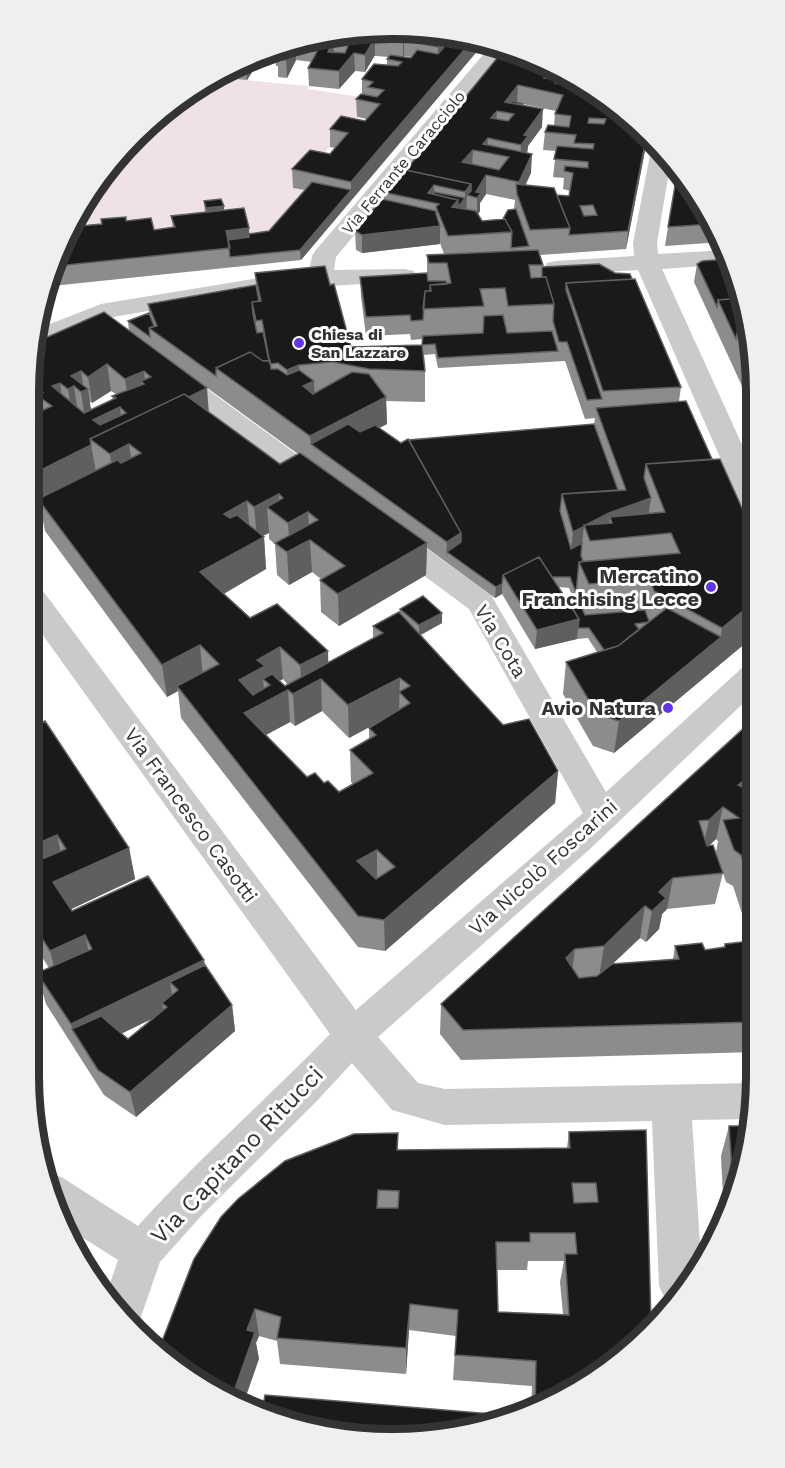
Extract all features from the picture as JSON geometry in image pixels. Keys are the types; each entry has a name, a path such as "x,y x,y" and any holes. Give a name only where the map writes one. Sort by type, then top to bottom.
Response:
{"street":[{"name":"Via Ferrante Caracciolo","path":"320,278 324,256 494,54"},
{"path":"660,161 645,243 646,262 746,485"},
{"path":"528,270 719,258"},
{"path":"44,337 101,312 277,282 320,278 422,276"},
{"path":"101,312 101,324 120,338"},
{"name":"Via Cota","path":"148,358 480,602 602,816"},
{"name":"Via Francesco Casotti","path":"39,608 353,1036 406,1098 445,1107 745,1101"},
{"name":"Via Nicolò Foscarini","path":"353,1036 746,692"},
{"name":"Via Capitano Ritucci","path":"124,1305 143,1251 187,1201 300,1092 353,1036"},
{"path":"671,1102 681,1280"},
{"path":"62,1201 115,1236 143,1251"}],"shaded area":[{"path":"229,79 309,86 308,89 373,99 294,187 313,191 269,241 70,247 86,216 127,159 177,112"}],"building":[{"path":"374,40 365,55 354,53 339,71 308,68 319,47 331,45 328,52 345,53 350,42"},
{"path":"419,40 442,43 438,47 417,43"},
{"path":"445,46 465,49 351,182 292,169 310,150 330,154 348,133 330,129 341,116 365,121 380,104 356,99 361,94 377,97 384,90 368,87 373,82 362,79 374,64 398,66 402,62 387,59 390,55 411,58 417,50 438,54"},
{"path":"289,55 286,60 277,59 279,58"},
{"path":"499,56 544,73 544,78 555,79 555,83 570,87 608,112 645,146 628,231 569,235 570,228 557,195 569,196 573,173 564,171 565,166 588,168 588,162 554,159 557,146 593,149 594,144 574,143 576,135 545,132 548,125 569,127 571,116 555,114 563,95 518,85 505,102 543,109 524,135 528,136 521,145 488,138 483,144 532,154 519,182 486,175 476,192 481,193 477,198 467,195 471,191 471,184 406,170","holes":["497,111 514,114 508,121 491,118","589,118 606,119 604,124 588,123","473,150 509,157 499,170 462,162","593,205 597,215 584,216 580,206"]},
{"path":"401,169 471,184 465,192 434,185 428,193 458,200 452,207 476,211 482,221 505,219 512,232 448,236 436,207 439,204 382,192"},
{"path":"676,181 704,225 668,227"},
{"path":"312,182 351,190 300,250 230,257 228,240 269,231"},
{"path":"516,184 554,188 570,228 530,230 517,194"},
{"path":"434,192 465,198 458,207 458,200 433,194"},
{"path":"221,199 224,206 206,208 204,201"},
{"path":"382,199 436,211 440,226 362,235 355,231"},
{"path":"244,208 249,228 226,231 230,248 63,265 81,226 102,224 101,219 126,217 126,221 151,218 154,230 175,227 171,216"},
{"path":"516,209 529,246 511,248 512,232 503,219 508,210"},
{"path":"538,250 543,265 529,265 531,278 546,277 554,304 508,306 505,288 480,289 484,306 423,309 425,291 431,291 430,285 451,283 447,263 429,263 427,255"},
{"path":"720,260 733,299 718,300 717,307 697,264 702,261"},
{"path":"599,264 615,273 630,274 632,279 566,283 566,290 602,399 587,400 567,342 559,342 553,321 554,304 546,277 542,277 542,267"},
{"path":"325,266 330,285 334,284 351,347 422,345 425,371 369,369 333,362 299,365 287,370 278,363 270,364 262,320 256,321 252,302 261,301 255,273"},
{"path":"427,273 428,281 446,281 447,284 430,285 430,291 425,291 423,320 411,321 410,315 366,317 360,277"},
{"path":"635,279 681,387 603,391 566,283"},
{"path":"256,285 259,301 252,302 253,314 257,333 263,332 269,361 263,361 250,352 216,368 216,376 149,328 157,326 148,304"},
{"path":"733,299 740,328 736,339 718,300"},
{"path":"104,312 207,388 189,397 184,394 90,439 91,445 39,471 39,410 41,411 52,406 39,397 43,393 39,390 43,339","holes":["107,364 125,379 144,371 151,377 141,381 144,384 112,396 116,398 84,413 52,386 60,383 68,389 74,386 81,392 88,389 71,376 81,371 88,377","120,407 126,413 100,425 93,420"]},
{"path":"149,313 154,326 149,328 150,337 128,321"},
{"path":"503,315 507,333 552,331 558,351 438,358 435,344 422,345 423,336 483,333 484,316"},
{"path":"250,352 263,361 270,360 271,369 278,369 287,375 299,370 314,381 303,386 313,394 352,372 369,374 386,397 310,436 216,368"},
{"path":"184,394 280,464 300,453 427,543 338,594 320,580 345,566 310,540 287,552 275,543 318,520 308,512 288,523 267,507 283,498 279,494 254,507 247,501 224,514 230,518 237,515 264,537 200,572 250,618 277,604 328,651 300,665 280,647 257,660 265,666 239,680 253,695 270,685 263,679 272,674 285,686 383,633 373,626 399,612 503,725 529,719 558,771 384,920 358,916 177,686 219,664 200,645 162,665 39,500 117,460 121,463 141,453 129,444 110,454 90,439","holes":["400,678 410,686 399,692 410,703 369,728 376,735 350,750 373,773 339,792 328,781 324,783 315,773 307,777 244,713 288,690 293,694 321,679 348,705","377,850 395,867 376,879 357,861"]},
{"path":"686,401 712,459 646,464 644,478 651,498 609,513 573,532 562,494 626,490 596,408"},
{"path":"348,424 360,432 375,425 401,443 408,439 461,533 447,542 311,444"},
{"path":"594,424 618,490 562,494 560,511 571,549 582,543 583,561 579,562 576,593 570,577 552,577 539,557 503,575 502,584 496,587 447,552 461,542 461,533 409,440"},
{"path":"720,459 746,517 746,608 722,628 654,591 650,579 589,584 579,562 680,553 671,533 590,541 584,525 612,523 610,517 665,512 646,464"},
{"path":"539,557 579,619 537,630 503,575"},
{"path":"576,595 585,615 645,610 649,621 635,624 639,629 618,646 604,650 589,628 578,628 579,619 565,596"},
{"path":"423,596 442,613 419,625 400,609"},
{"path":"667,608 721,637 619,721 597,714 566,662 618,646"},
{"path":"45,721 129,848 53,882 72,911 148,876 204,960 71,1024 39,976 39,972 92,949 85,935 50,951 39,934 39,854 42,859 66,849 57,835 39,843 39,724"},
{"path":"746,726 746,778 738,785 746,789 746,870 741,855 734,850 723,820 739,818 723,807 709,820 699,821 707,846 713,845 723,873 673,878 659,892 666,898 652,911 645,906 604,946 575,949 566,958 579,978 597,976 612,964 679,959 675,946 702,943 705,950 725,947 725,944 746,942 746,1022 463,1030 441,1004"},
{"path":"205,965 232,1005 130,1092 98,1070 72,1029 101,1016 128,1039 167,1007 162,1003 178,990 170,982"},
{"path":"729,1126 742,1126 739,1144 732,1173"},
{"path":"646,1130 651,1316 608,1356 549,1393 535,1399 536,1361 455,1355 458,1310 410,1304 406,1348 277,1338 281,1317 255,1309 247,1330 255,1332 234,1392 196,1369 161,1343 194,1259 221,1217 238,1199 285,1161 354,1134 398,1133 397,1150 570,1148 569,1132","holes":["572,1183 596,1183 598,1202 574,1203","378,1190 399,1191 398,1208 377,1208","530,1233 575,1233 577,1254 565,1254 569,1315 498,1312 496,1242 530,1242"]},
{"path":"265,1395 493,1414 439,1426 392,1429 324,1422 263,1404"}],"place":[{"name":"Chiesa di San Lazzaro","path":"299,343"},
{"name":"Mercatino Franchising Lecce","path":"711,587"},
{"name":"Avio Natura","path":"668,708"}]}
